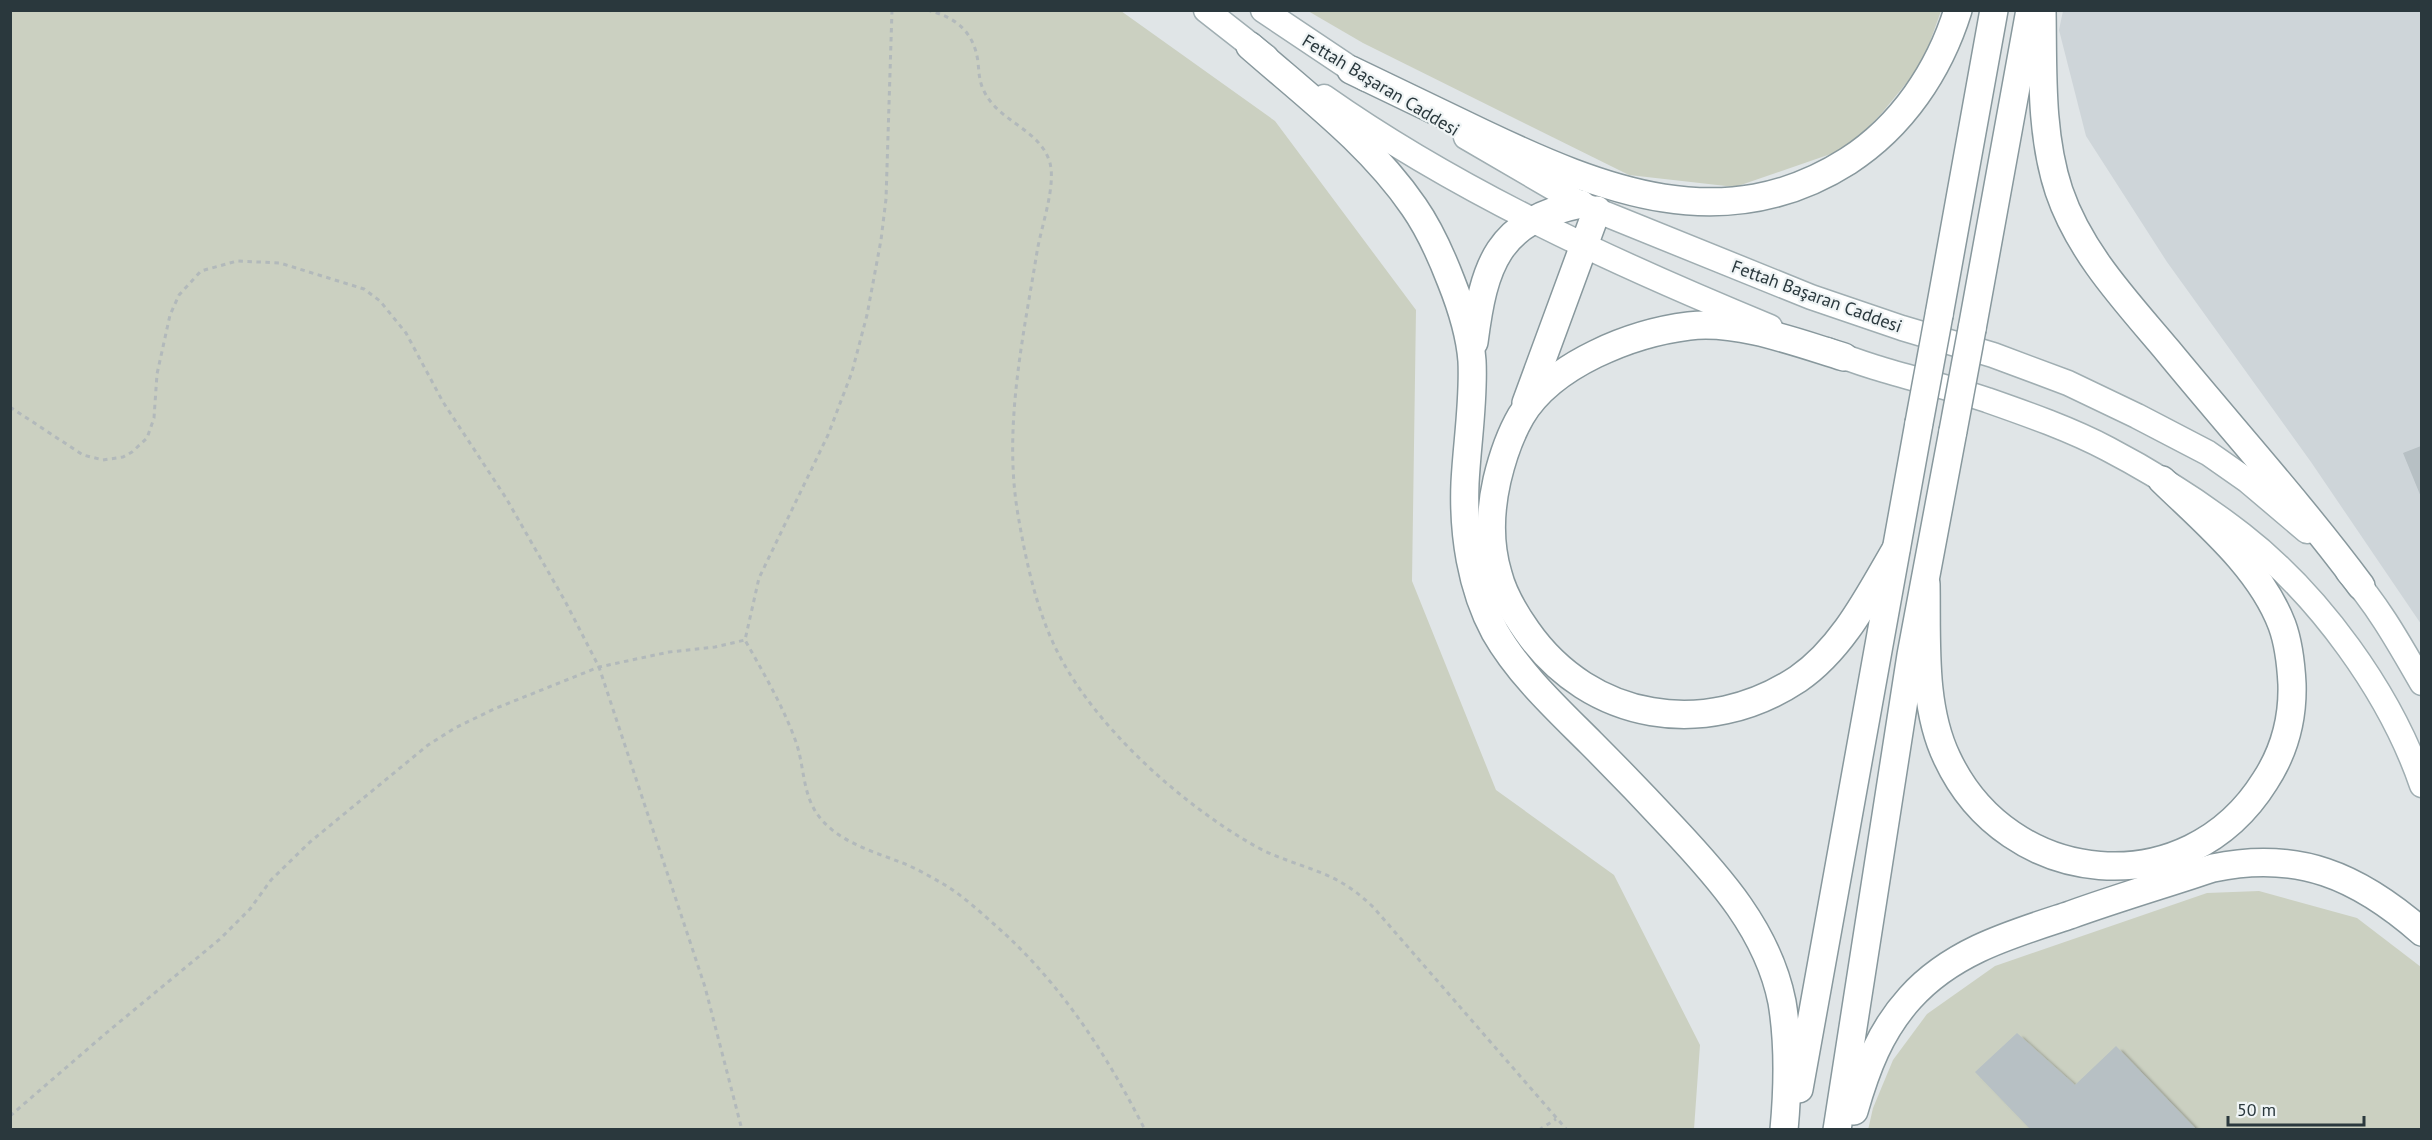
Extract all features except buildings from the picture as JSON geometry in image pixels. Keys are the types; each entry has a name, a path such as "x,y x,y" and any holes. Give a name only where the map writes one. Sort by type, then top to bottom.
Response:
{"highway":[{"path":"1351,70 1530,156 1612,188 1690,202 1743,200 1767,197 1812,181 1856,156 1873,142 1921,90 1948,43 1958,10"},
{"path":"1792,1130 1994,10"},
{"path":"1837,1130 1909,667 2030,10"},
{"path":"2042,10 2048,146 2059,190 2075,228 2095,263 2302,510 2361,586"},
{"path":"1250,46 1344,129 1388,173 1415,208 1437,246 1457,296 1472,362"},
{"path":"1784,1130 1787,1061 1785,1029 1781,1000 1762,944 1729,890 1513,659 1480,600 1466,520 1465,487 1472,362 1479,309 1488,274 1503,245 1517,230 1533,219 1553,210 1589,207 1583,244 1521,415 1502,460 1491,508 1498,575 1515,615 1540,650 1567,676 1597,695 1655,713 1696,714 1735,709 1765,698 1799,678 1827,654 1858,615 1896,549"},
{"path":"1521,415 1541,392 1589,357 1651,334 1690,326 1728,327 1785,339 1844,357"},
{"path":"1926,584 1928,651 1936,726 1946,757 1965,790 1987,817 2017,839 2043,854 2074,863 2130,866 2158,861 2183,853 2211,838 2233,820 2255,798 2272,770 2283,745 2290,720 2291,671 2282,624 2254,576 2229,545 2162,480"},
{"path":"1848,1130 1867,1066 1879,1040 1909,998 1930,979 1957,960 1983,946 2024,930 2213,868 2235,863 2267,861 2301,866 2349,880 2396,910 2421,932"}],"main road":[{"path":"1206,10 1250,46 1343,111 1495,201 1695,296 1844,357 1985,399 2107,448 2162,480 2242,535 2282,571 2313,605 2358,661 2386,706 2401,735 2421,785"},
{"name":"Fettah Başaran Caddesi","path":"1263,10 1351,70 1589,207 1811,297 1902,328 1993,355 2047,375 2137,416 2208,453 2292,516 2361,586 2396,638 2421,683"}],"path":[{"path":"892,10 886,199 867,315 852,372 828,435 759,578 745,640 777,697 796,744 808,797 820,819 831,830 876,854 925,874 948,887 1004,933 1030,958 1075,1012 1112,1070 1144,1130"},
{"path":"927,10 950,17 965,29 975,50 980,82 990,102 998,111 1031,135 1042,148 1050,164 1051,183 1040,235 1016,385 1013,447 1018,514 1037,600 1049,633 1068,672 1094,710 1118,737 1189,800 1268,854 1333,878 1361,896 1374,908 1567,1130"},
{"path":"10,407 83,455 103,460 123,457 140,445 151,428 154,418 160,352 170,315 179,295 201,271 237,261 280,263 364,289 380,302 406,333 443,402 475,448 537,549 599,667 705,987 742,1130"},
{"path":"10,1116 220,939 250,909 271,880 310,842 428,745 474,718 599,667 669,652 715,647 745,640"},
{"path":"1539,1130 1556,1119"}],"shaded area":[{"path":"2063,11 2421,11 2421,624 2311,462 2167,262 2086,136 2059,30"}],"green space":[{"path":"10,11 1121,11 1275,121 1416,310 1412,581 1496,790 1614,875 1700,1045 1694,1129 11,1129"},
{"path":"1308,11 1941,11 1922,64 1881,114 1848,148 1735,187 1629,175 1363,43"},
{"path":"2259,891 2357,918 2421,967 2421,1129 1868,1130 1873,1108 1893,1060 1927,1014 1995,966 2207,893"}]}
